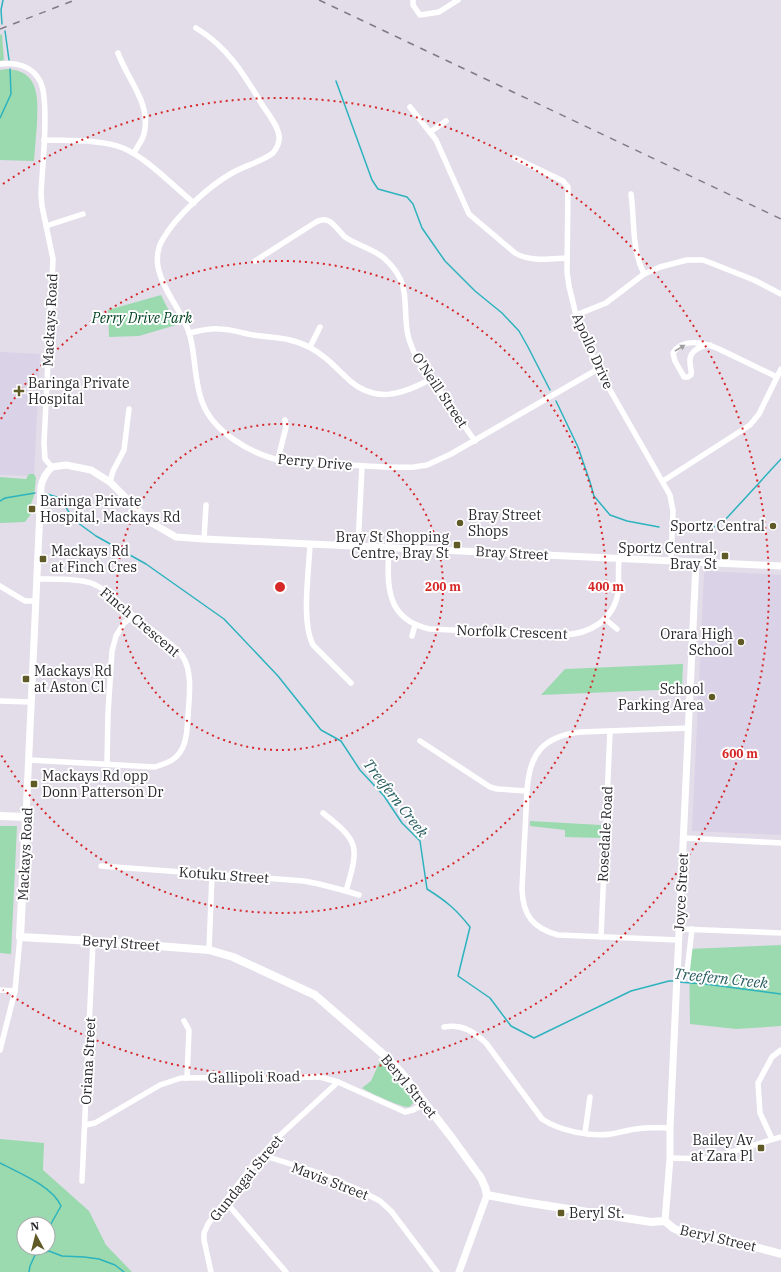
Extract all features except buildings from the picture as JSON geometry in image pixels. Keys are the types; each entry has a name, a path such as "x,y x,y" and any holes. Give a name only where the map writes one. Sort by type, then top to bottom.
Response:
{"main road":[{"path":"0,816 26,817"},
{"name":"Mackays Road","path":"20,937 26,817"},
{"name":"Beryl Street","path":"20,937 209,950 233,957 315,994 394,1065 452,1138 481,1178 487,1195 651,1222 665,1221 673,1228 678,1230 748,1245 781,1254"}],"street":[{"path":"413,0 413,5 420,15 439,12 458,0"},
{"name":"Perry Drive","path":"196,28 210,36 233,60 276,126 279,138 277,149 273,153 232,173 207,190 171,228 162,240 158,253 158,269 163,285 189,333 194,354 200,396 208,414 221,430 230,437 257,452 278,460 302,463 400,468 427,465 475,441 598,369"},
{"path":"118,53 122,65 138,94 145,114 144,134 134,153"},
{"name":"Mackays Road","path":"0,64 11,64 29,69 41,82 45,101 41,194 42,206 52,252 53,267 44,448 45,458 52,467 46,474 41,487 26,817"},
{"path":"410,107 430,132 440,150 463,204 472,218 515,253 523,257 533,259 566,258"},
{"path":"430,132 446,121"},
{"path":"44,140 112,144 134,153 194,203"},
{"name":"Apollo Drive","path":"515,158 563,181 566,184 568,190 566,258 568,286 576,315 598,369 670,495 672,506 670,561"},
{"path":"631,194 635,248 638,261 644,274"},
{"path":"46,226 83,214"},
{"name":"O'Neill Street","path":"254,260 323,219 330,220 345,237 385,259 397,273 401,281 406,298 407,331 417,359 475,441"},
{"path":"576,315 606,303 644,274 660,267 695,260 702,260 747,277 781,294"},
{"path":"310,347 320,327"},
{"path":"189,333 209,329 227,329 254,335 291,340 310,347 327,359 356,385 364,390 374,393 385,394 405,392 431,379"},
{"path":"710,345 702,346 693,352 690,359 691,375 684,377 674,358 675,351 689,343 710,345 778,377"},
{"path":"663,481 750,425 759,414 781,369"},
{"path":"110,482 113,471 124,450 129,409"},
{"path":"278,460 286,427 285,420"},
{"name":"Bray Street","path":"52,467 66,465 91,470 110,482 150,522 176,537 781,566"},
{"path":"358,546 362,466"},
{"path":"204,539 206,505"},
{"path":"310,544 307,598 309,634 313,645 351,683"},
{"name":"Norfolk Crescent","path":"389,548 389,593 397,609 408,621 415,625 430,629 572,634 588,631 605,619 615,604 617,595 619,558"},
{"name":"Joyce Street","path":"665,1221 670,1158 676,980 684,838 696,562"},
{"name":"Finch Crescent","path":"29,760 156,767 173,760 183,748 187,731 189,675 183,657 110,595 91,583 80,580 37,579"},
{"path":"0,586 25,601 35,601"},
{"path":"107,764 108,713 112,650 116,636 124,623 133,616"},
{"path":"605,619 617,629"},
{"path":"412,636 415,625"},
{"path":"0,701 31,702"},
{"path":"678,940 558,935 538,927 525,911 522,900 527,792 528,776 536,755 543,746 554,738 568,734 689,728"},
{"name":"Rosedale Road","path":"601,937 610,731"},
{"path":"420,741 490,788 527,792"},
{"path":"323,813 346,832 353,843 355,856 346,891"},
{"path":"684,838 781,843"},
{"name":"Kotuku Street","path":"101,866 304,881 359,895"},
{"path":"209,950 212,875"},
{"path":"679,929 781,933"},
{"path":"687,972 692,930"},
{"path":"0,1050 15,992 20,937"},
{"name":"Oriana Street","path":"82,1181 94,941"},
{"path":"0,990 15,992"},
{"path":"184,1021 189,1030 187,1078"},
{"path":"444,1027 454,1026 467,1029 477,1034 486,1043 542,1119 552,1126 584,1133 611,1134 645,1128 670,1128"},
{"path":"772,1139 760,1113 758,1082 772,1057 781,1050"},
{"name":"Gallipoli Road","path":"85,1125 95,1123 160,1085 175,1079 187,1078 324,1078 338,1082 405,1112 411,1112 425,1103"},
{"name":"Gundagai Street","path":"211,1272 204,1240 204,1233 208,1224 276,1139 338,1082"},
{"path":"584,1133 590,1097"},
{"path":"670,1158 708,1159 781,1136"},
{"name":"Mavis Street","path":"262,1156 316,1172 357,1189 380,1201 402,1224 437,1272"},
{"path":"459,1272 487,1195"},
{"path":"225,1202 286,1272"}],"shaded area":[{"name":"Baringa Private Hospital","path":"0,352 40,354 34,476 0,475"},
{"path":"707,571 781,575 781,835 692,831 704,574"}],"green space":[{"path":"2,34 4,60 0,61 0,35"},
{"path":"6,69 25,74 35,87 37,95 37,124 34,161 0,160 0,70"},
{"name":"Perry Drive Park","path":"161,295 176,325 139,336 109,337 108,310"},
{"path":"29,474 34,474 36,478 34,496 31,504 31,514 25,522 0,523 0,477 26,479"},
{"path":"683,664 682,689 541,695 565,669"},
{"path":"530,821 601,825 601,838 565,837 565,830 530,826"},
{"path":"0,826 17,826 11,954 0,953"},
{"path":"781,945 781,1026 736,1029 690,1024 689,949"},
{"path":"381,1059 410,1091 414,1100 410,1106 405,1107 362,1088 371,1081"},
{"path":"0,1139 44,1143 43,1170 89,1211 106,1245 132,1272 0,1272"}],"waterway":[{"name":"Treefern Creek","path":"2,24 1,10 3,0"},
{"name":"Treefern Creek","path":"5,31 9,60"},
{"name":"Treefern Creek","path":"0,118 11,94 10,69"},
{"path":"336,81 372,180 378,189 407,197 413,204 422,228 445,261 475,291 502,313 519,331 550,390"},
{"path":"556,401 578,447 594,496 610,515 627,521 659,527"},
{"path":"686,528 703,530 713,528 725,520 781,459"},
{"name":"Treefern Creek","path":"0,501 5,498 35,493"},
{"name":"Treefern Creek","path":"47,494 60,498 74,520 96,536 146,564 224,619 278,676 321,730 341,741 360,770 384,796 402,823 420,841 427,889 440,897 460,915 470,927 458,976 490,998 511,1026 534,1038 631,991 669,981 675,981"},
{"name":"Treefern Creek","path":"678,982 781,994"},
{"path":"0,1163 43,1186 50,1192 61,1206 55,1216"},
{"path":"29,1272 35,1255 49,1251 62,1256 99,1259 115,1265 124,1272"}],"railway":[{"path":"0,29 75,0"},
{"path":"319,0 781,219"}],"place":[{"name":"Baringa Private Hospital","path":"19,391"},
{"name":"Baringa Private Hospital, Mackays Rd","path":"32,509"},
{"name":"Bray Street Shops","path":"460,523"},
{"name":"Sportz Central","path":"773,526"},
{"name":"Bray St Shopping Centre, Bray St","path":"457,545"},
{"name":"Sportz Central, Bray St","path":"725,556"},
{"name":"Mackays Rd at Finch Cres","path":"43,559"},
{"name":"Orara High School","path":"741,642"},
{"name":"Mackays Rd at Aston Cl","path":"26,679"},
{"name":"School Parking Area","path":"712,697"},
{"name":"Mackays Rd opp Donn Patterson Dr","path":"34,784"},
{"name":"Bailey Av at Zara Pl","path":"761,1148"},
{"name":"Beryl St.","path":"561,1213"}]}
